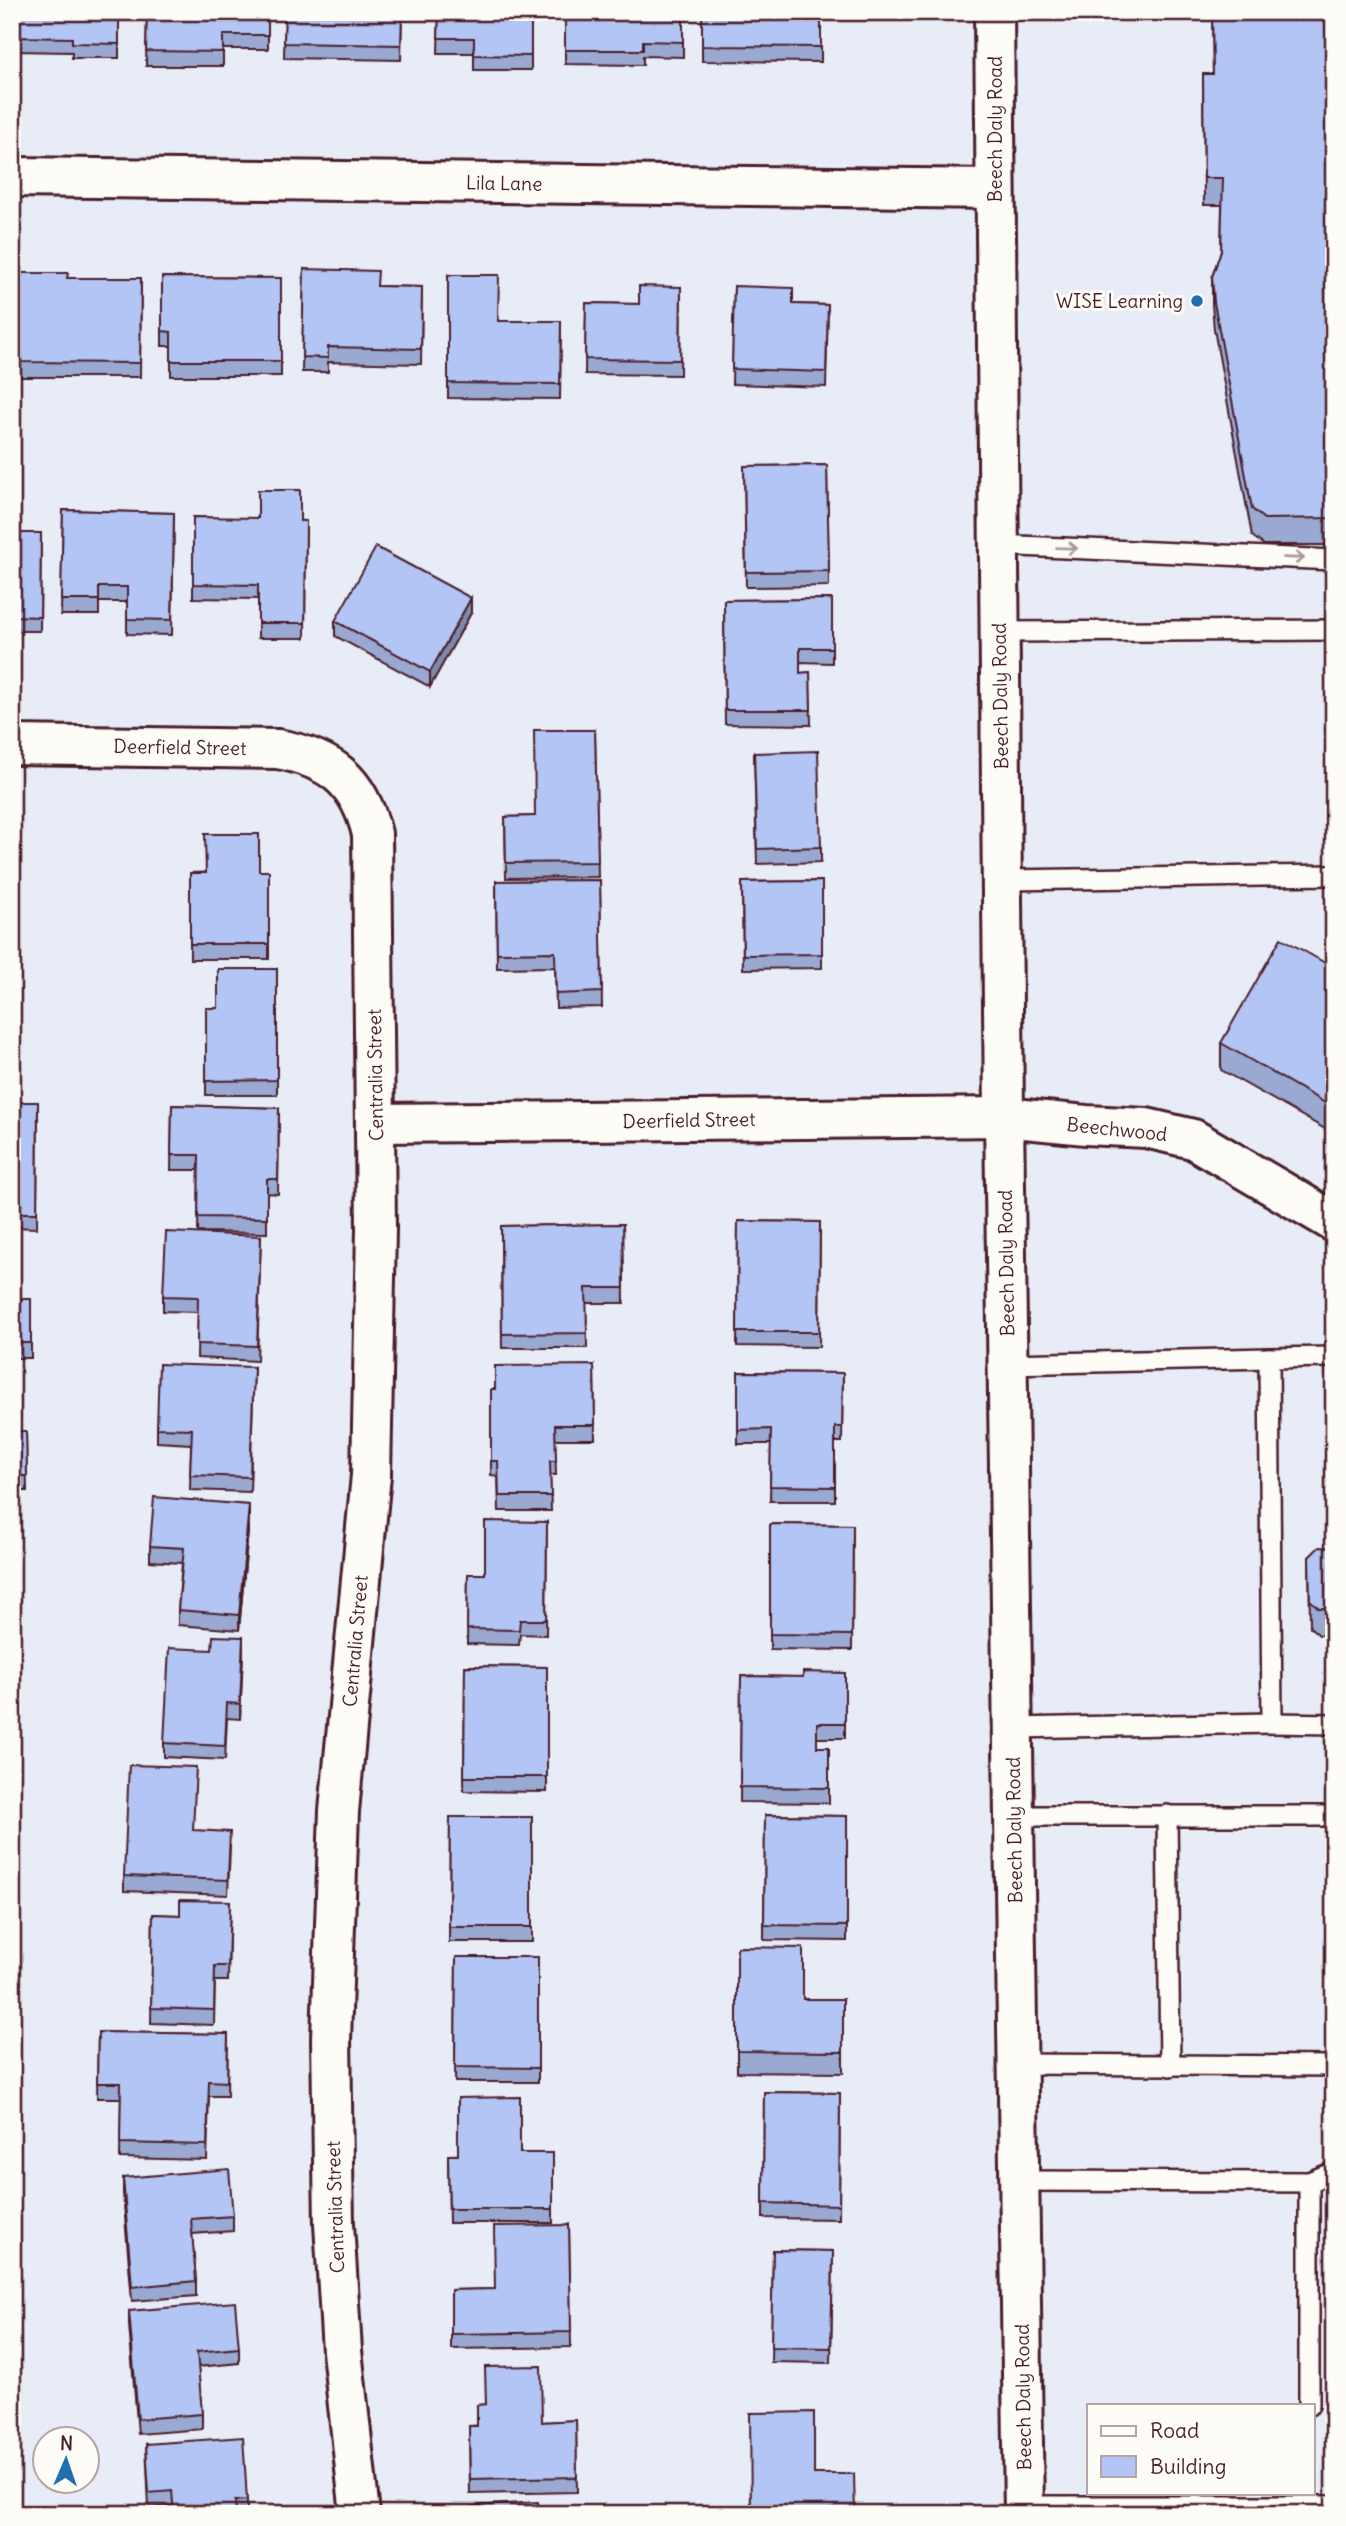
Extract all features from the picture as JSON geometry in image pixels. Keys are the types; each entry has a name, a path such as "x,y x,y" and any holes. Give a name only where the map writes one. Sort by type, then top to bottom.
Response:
{"street":[{"name":"Beech Daly Road","path":"994,12 1004,1117 1024,2510"},
{"name":"Lila Lane","path":"12,177 995,189"},
{"name":"Deerfield Street","path":"12,745 278,749 306,754 331,767 341,776"},
{"name":"Centralia Street","path":"341,776 357,793 367,813 372,834 376,1229 371,1475 339,1811 331,2039 334,2224 342,2351 360,2514"},
{"name":"Deerfield Street","path":"375,1123 1004,1117"},
{"name":"Beechwood","path":"1004,1117 1146,1128 1193,1139 1334,1222"}],"lane":[{"path":"999,545 1334,560"},
{"path":"999,632 1334,630"},
{"path":"1002,880 1334,875"},
{"path":"1007,1364 1334,1357"},
{"path":"1269,1358 1272,1723"},
{"path":"1012,1728 1334,1724"},
{"path":"1167,1815 1170,2066"},
{"path":"1014,1816 1334,1816"},
{"path":"1018,2064 1334,2066"},
{"path":"1020,2181 1309,2182 1334,2172"},
{"path":"1309,2182 1309,2404"},
{"path":"1024,2510 1309,2500 1334,2507"}],"building":[{"path":"12,12 119,12 119,44 72,43 72,38 12,37"},
{"path":"147,12 268,12 268,35 223,35 223,52 146,51"},
{"path":"285,12 402,12 401,45 284,43"},
{"path":"439,12 531,12 531,56 474,55 474,38 438,38"},
{"path":"565,12 683,12 683,42 643,41 643,50 565,50"},
{"path":"702,12 821,12 821,47 702,46"},
{"path":"1212,12 1334,12 1334,518 1264,519 1252,509 1214,302 1212,277 1221,251 1223,178 1204,178 1203,74 1213,74"},
{"path":"304,269 378,271 377,286 422,287 421,349 328,347 328,358 302,357"},
{"path":"20,273 68,273 67,278 141,278 140,363 19,362"},
{"path":"448,275 499,275 498,321 561,321 560,384 448,383"},
{"path":"162,277 281,278 281,361 171,361 171,332 162,331"},
{"path":"639,286 681,287 680,360 585,359 586,303 639,304"},
{"path":"734,286 793,288 793,304 828,305 826,372 732,369"},
{"path":"827,465 829,571 746,572 744,466"},
{"path":"258,490 300,490 300,521 306,521 305,623 258,623 258,585 193,584 193,517 258,518"},
{"path":"63,510 174,513 172,620 127,619 127,587 99,587 99,600 61,600"},
{"path":"12,533 41,533 40,617 12,616"},
{"path":"376,547 471,598 430,672 335,621"},
{"path":"832,599 832,648 800,648 800,673 810,672 811,710 725,710 724,600"},
{"path":"534,730 595,730 598,862 506,863 505,817 535,816"},
{"path":"818,751 821,847 757,849 754,753"},
{"path":"205,834 259,834 259,871 269,871 269,944 190,944 190,873 206,873"},
{"path":"12,836 15,836 14,947 12,947"},
{"path":"600,880 602,992 556,994 555,952 497,953 496,881"},
{"path":"822,881 822,954 743,955 742,882"},
{"path":"1281,938 1334,968 1334,1108 1221,1043"},
{"path":"218,969 277,969 277,1080 206,1081 206,1008 218,1008"},
{"path":"12,1102 38,1102 37,1213 12,1213"},
{"path":"172,1105 279,1108 278,1179 267,1179 267,1218 198,1217 199,1155 171,1155"},
{"path":"738,1221 820,1222 819,1332 737,1332"},
{"path":"623,1224 624,1288 586,1288 587,1333 502,1334 501,1226"},
{"path":"166,1232 261,1236 257,1346 197,1344 198,1297 163,1296"},
{"path":"12,1299 31,1299 31,1343 12,1343"},
{"path":"159,1364 254,1367 250,1477 190,1475 192,1429 157,1428"},
{"path":"594,1365 595,1425 555,1425 556,1461 550,1461 551,1496 499,1496 498,1461 491,1461 491,1389 495,1389 495,1366"},
{"path":"738,1372 843,1373 842,1427 835,1427 835,1487 770,1486 771,1429 738,1430"},
{"path":"12,1431 26,1431 27,1476 12,1476"},
{"path":"154,1497 249,1505 239,1615 178,1610 184,1548 150,1546"},
{"path":"485,1521 547,1522 546,1620 520,1620 519,1630 467,1629 468,1574 485,1574"},
{"path":"770,1524 853,1525 852,1635 770,1634"},
{"path":"1319,1547 1334,1548 1334,1608 1319,1608 1310,1600 1309,1557"},
{"path":"213,1636 243,1637 240,1704 227,1703 225,1746 164,1743 169,1648 212,1650"},
{"path":"465,1666 547,1667 547,1777 464,1777"},
{"path":"803,1672 845,1673 845,1723 817,1723 817,1747 829,1747 829,1788 740,1787 741,1676 803,1677"},
{"path":"129,1765 196,1767 193,1830 230,1832 228,1880 124,1876"},
{"path":"765,1815 847,1816 847,1926 764,1925"},
{"path":"450,1817 532,1817 532,1927 449,1927"},
{"path":"180,1900 230,1901 228,1966 215,1966 214,2010 151,2008 153,1914 180,1915"},
{"path":"737,1947 803,1948 803,1999 843,1999 843,2052 737,2051"},
{"path":"456,1957 538,1957 538,2068 455,2067"},
{"path":"98,2032 228,2034 227,2082 209,2081 207,2145 120,2143 121,2083 97,2083"},
{"path":"764,2092 840,2093 839,2205 763,2203"},
{"path":"520,2097 520,2153 553,2153 553,2209 449,2209 448,2155 458,2155 458,2098"},
{"path":"229,2169 233,2216 191,2219 196,2281 132,2287 123,2178"},
{"path":"569,2225 571,2332 451,2334 451,2290 495,2289 494,2226"},
{"path":"773,2250 833,2251 831,2348 771,2347"},
{"path":"235,2302 239,2348 197,2352 202,2414 138,2419 129,2311"},
{"path":"541,2366 542,2422 576,2420 577,2477 470,2479 469,2426 477,2426 477,2405 486,2404 485,2367"},
{"path":"814,2412 814,2474 854,2474 855,2514 751,2514 750,2413"},
{"path":"243,2437 247,2500 235,2501 236,2514 174,2514 172,2491 149,2493 146,2444"},
{"path":"538,2502 539,2514 473,2514 473,2506"}],"place":[{"name":"WISE Learning","path":"1197,301"}]}
